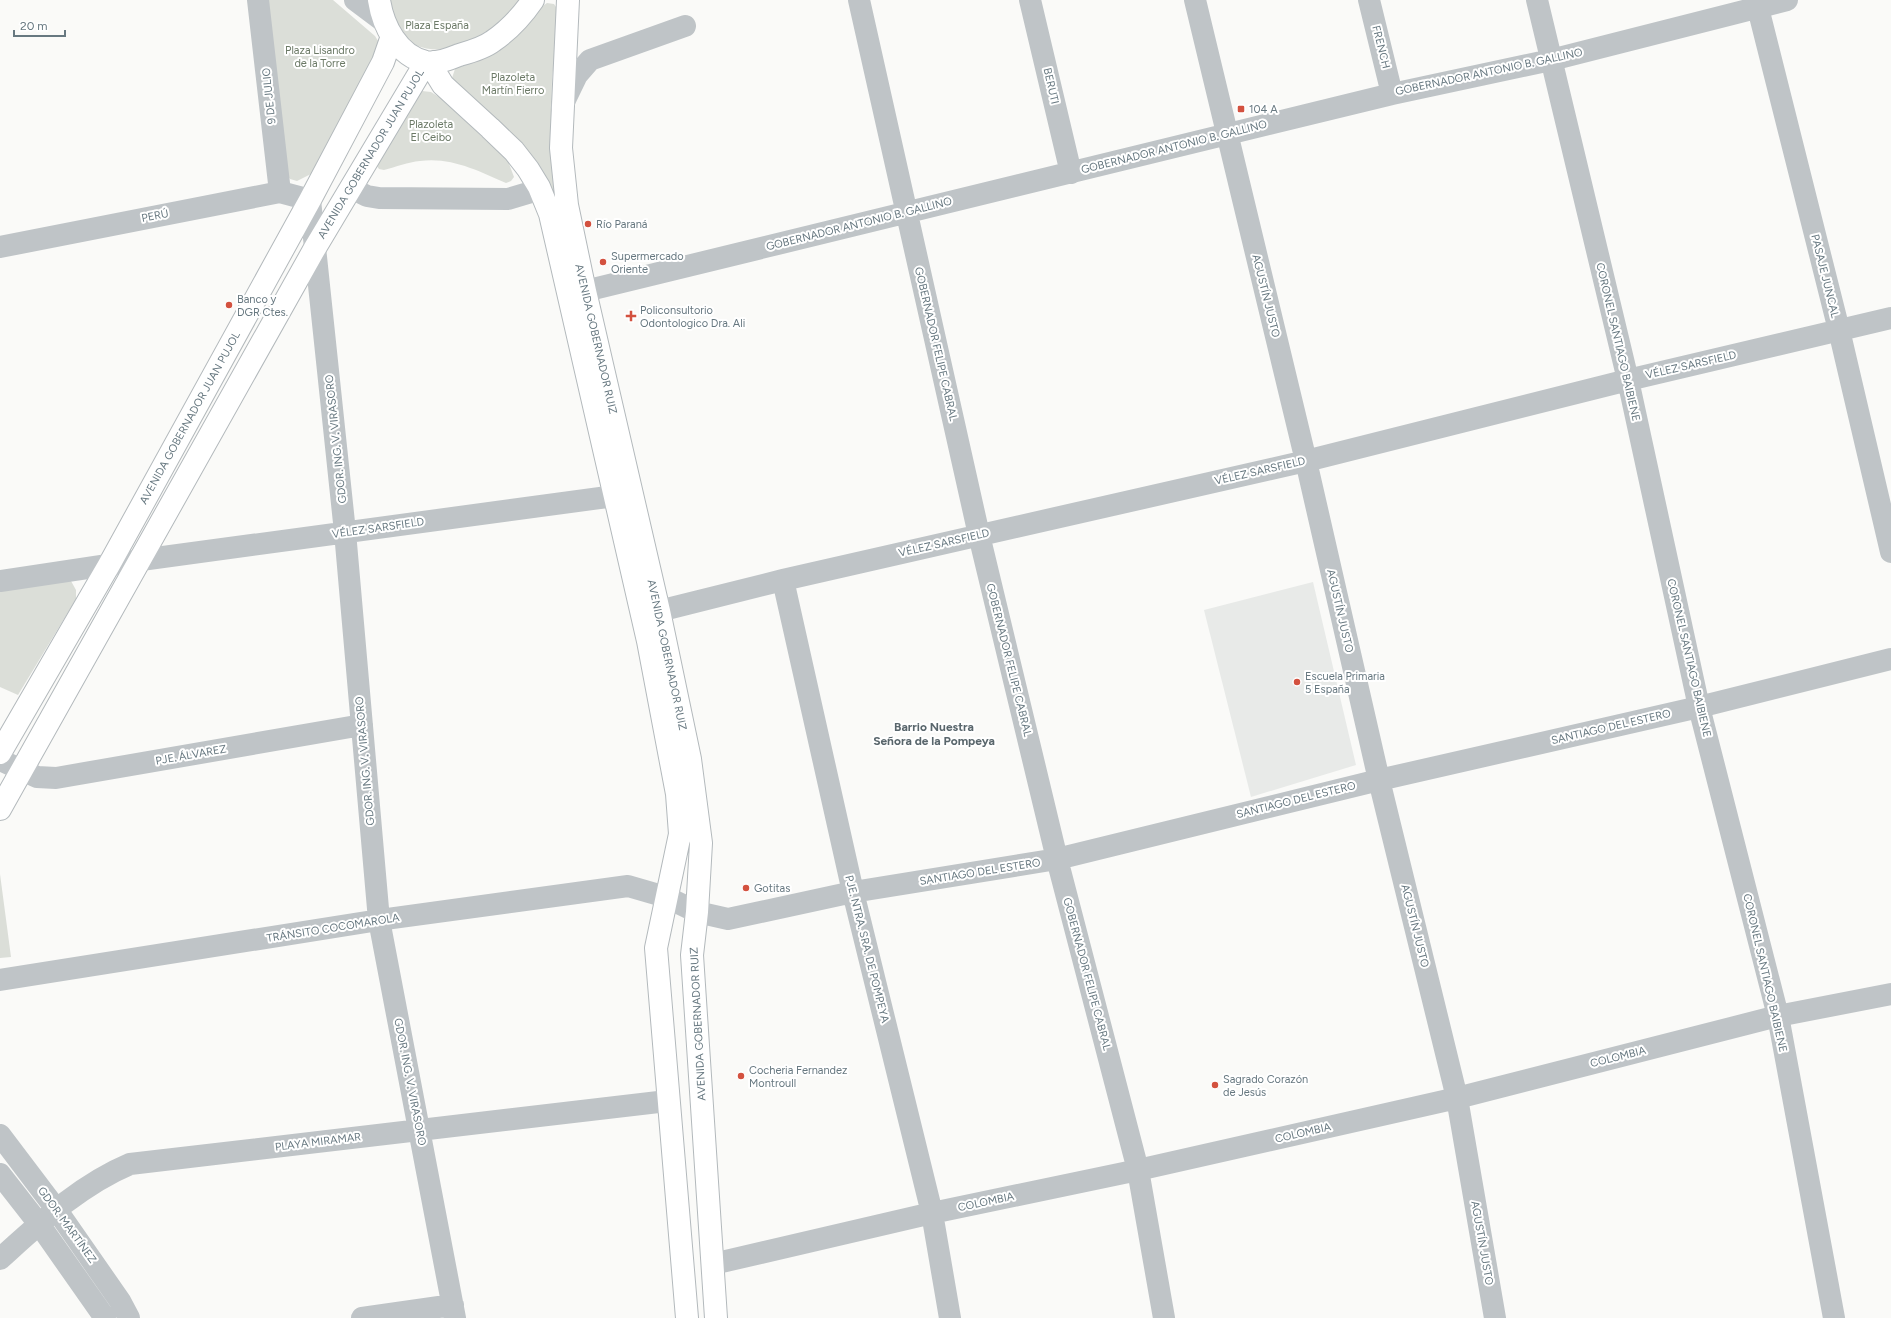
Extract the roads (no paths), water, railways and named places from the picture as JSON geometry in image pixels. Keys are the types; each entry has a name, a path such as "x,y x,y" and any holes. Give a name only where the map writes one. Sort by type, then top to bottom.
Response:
{"main road":[{"path":"385,19 402,49 430,62 470,52 492,42 511,26 533,0"},
{"name":"AVENIDA GOBERNADOR RUIZ","path":"568,0 561,148 567,205 690,759 701,843 697,912 692,955 716,1318"},
{"name":"AVENIDA GOBERNADOR JUAN PUJOL","path":"0,753 110,564 310,200 383,62 385,19"},
{"name":"AVENIDA GOBERNADOR JUAN PUJOL","path":"0,809 20,770 141,560 315,248 430,62"},
{"name":"AVENIDA GOBERNADOR RUIZ","path":"430,62 442,85 514,151 539,187 550,214 648,641 677,794 680,834 656,948 667,1101 687,1318"}],"street":[{"name":"9 DE JULIO","path":"258,0 280,192"},
{"path":"355,0 385,19"},
{"name":"GOBERNADOR FELIPE CABRAL","path":"859,0 979,535 1057,859 1138,1170 1164,1318"},
{"name":"BERUTI","path":"1030,0 1071,173"},
{"name":"AGUSTÍN JUSTO","path":"1196,0 1306,461 1379,780 1457,1098 1495,1318"},
{"name":"FRENCH","path":"1369,0 1392,94"},
{"name":"CORONEL SANTIAGO BAIBIENE","path":"1537,0 1628,380 1699,708 1778,1016 1834,1318"},
{"name":"GOBERNADOR ANTONIO B. GALLINO","path":"585,291 1392,94 1551,60 1757,4 1787,0"},
{"name":"PASAJE JUNCAL","path":"1757,4 1839,330 1891,552"},
{"path":"562,107 577,75 590,60 685,26"},
{"path":"351,188 367,196 379,198 508,199 528,193 539,187"},
{"name":"PERÚ","path":"0,247 280,192 310,200"},
{"name":"GDOR. ING. V. VIRASORO","path":"310,200 345,532 379,920 454,1312"},
{"name":"VÉLEZ SARSFIELD","path":"658,612 783,580 1306,461 1628,380 1891,318"},
{"name":"VÉLEZ SARSFIELD","path":"141,560 614,496"},
{"path":"0,581 141,560"},
{"name":"PJE. NTRA. SRA. DE POMPEYA","path":"783,580 854,892 932,1213 950,1318"},
{"path":"648,641 658,612"},
{"name":"SANTIAGO DEL ESTERO","path":"697,912 728,919 854,892 1057,859 1379,780 1699,708 1891,658"},
{"name":"PJE. ÁLVAREZ","path":"0,760 20,770 37,776 56,778 362,725"},
{"name":"TRÁNSITO COCOMAROLA","path":"0,980 379,920 628,886 666,897 697,912"},
{"name":"COLOMBIA","path":"713,1264 932,1213 1138,1170 1457,1098 1778,1016 1891,994"},
{"name":"PLAYA MIRAMAR","path":"0,1259 56,1209 110,1172 130,1164 667,1101"},
{"name":"GDOR. MARTÍNEZ","path":"0,1135 56,1209 120,1301 130,1318"},
{"name":"GDOR. MARTÍNEZ","path":"0,1174 39,1224 105,1318"},
{"path":"362,1318 454,1312"}],"place":[{"name":"104 A","path":"1241,109"},
{"name":"Río Paraná","path":"588,224"},
{"name":"Supermercado Oriente","path":"603,262"},
{"name":"Banco y DGR Ctes.","path":"229,305"},
{"name":"Policonsultorio Odontologico Dra. Ali","path":"631,316"},
{"name":"Escuela Primaria 5 España","path":"1297,682"},
{"name":"Gotitas","path":"746,888"},
{"name":"Cocheria Fernandez Montroull","path":"741,1076"},
{"name":"Sagrado Corazón de Jesús","path":"1215,1085"}],"district":[{"name":"Barrio Nuestra Señora de la Pompeya","path":"934,734"}],"park label":[{"name":"Plaza España","path":"437,25"},
{"name":"Plaza Lisandro de la Torre","path":"320,56"},
{"name":"Plazoleta Martín Fierro","path":"513,83"},
{"name":"Plazoleta El Ceibo","path":"431,130"}]}
